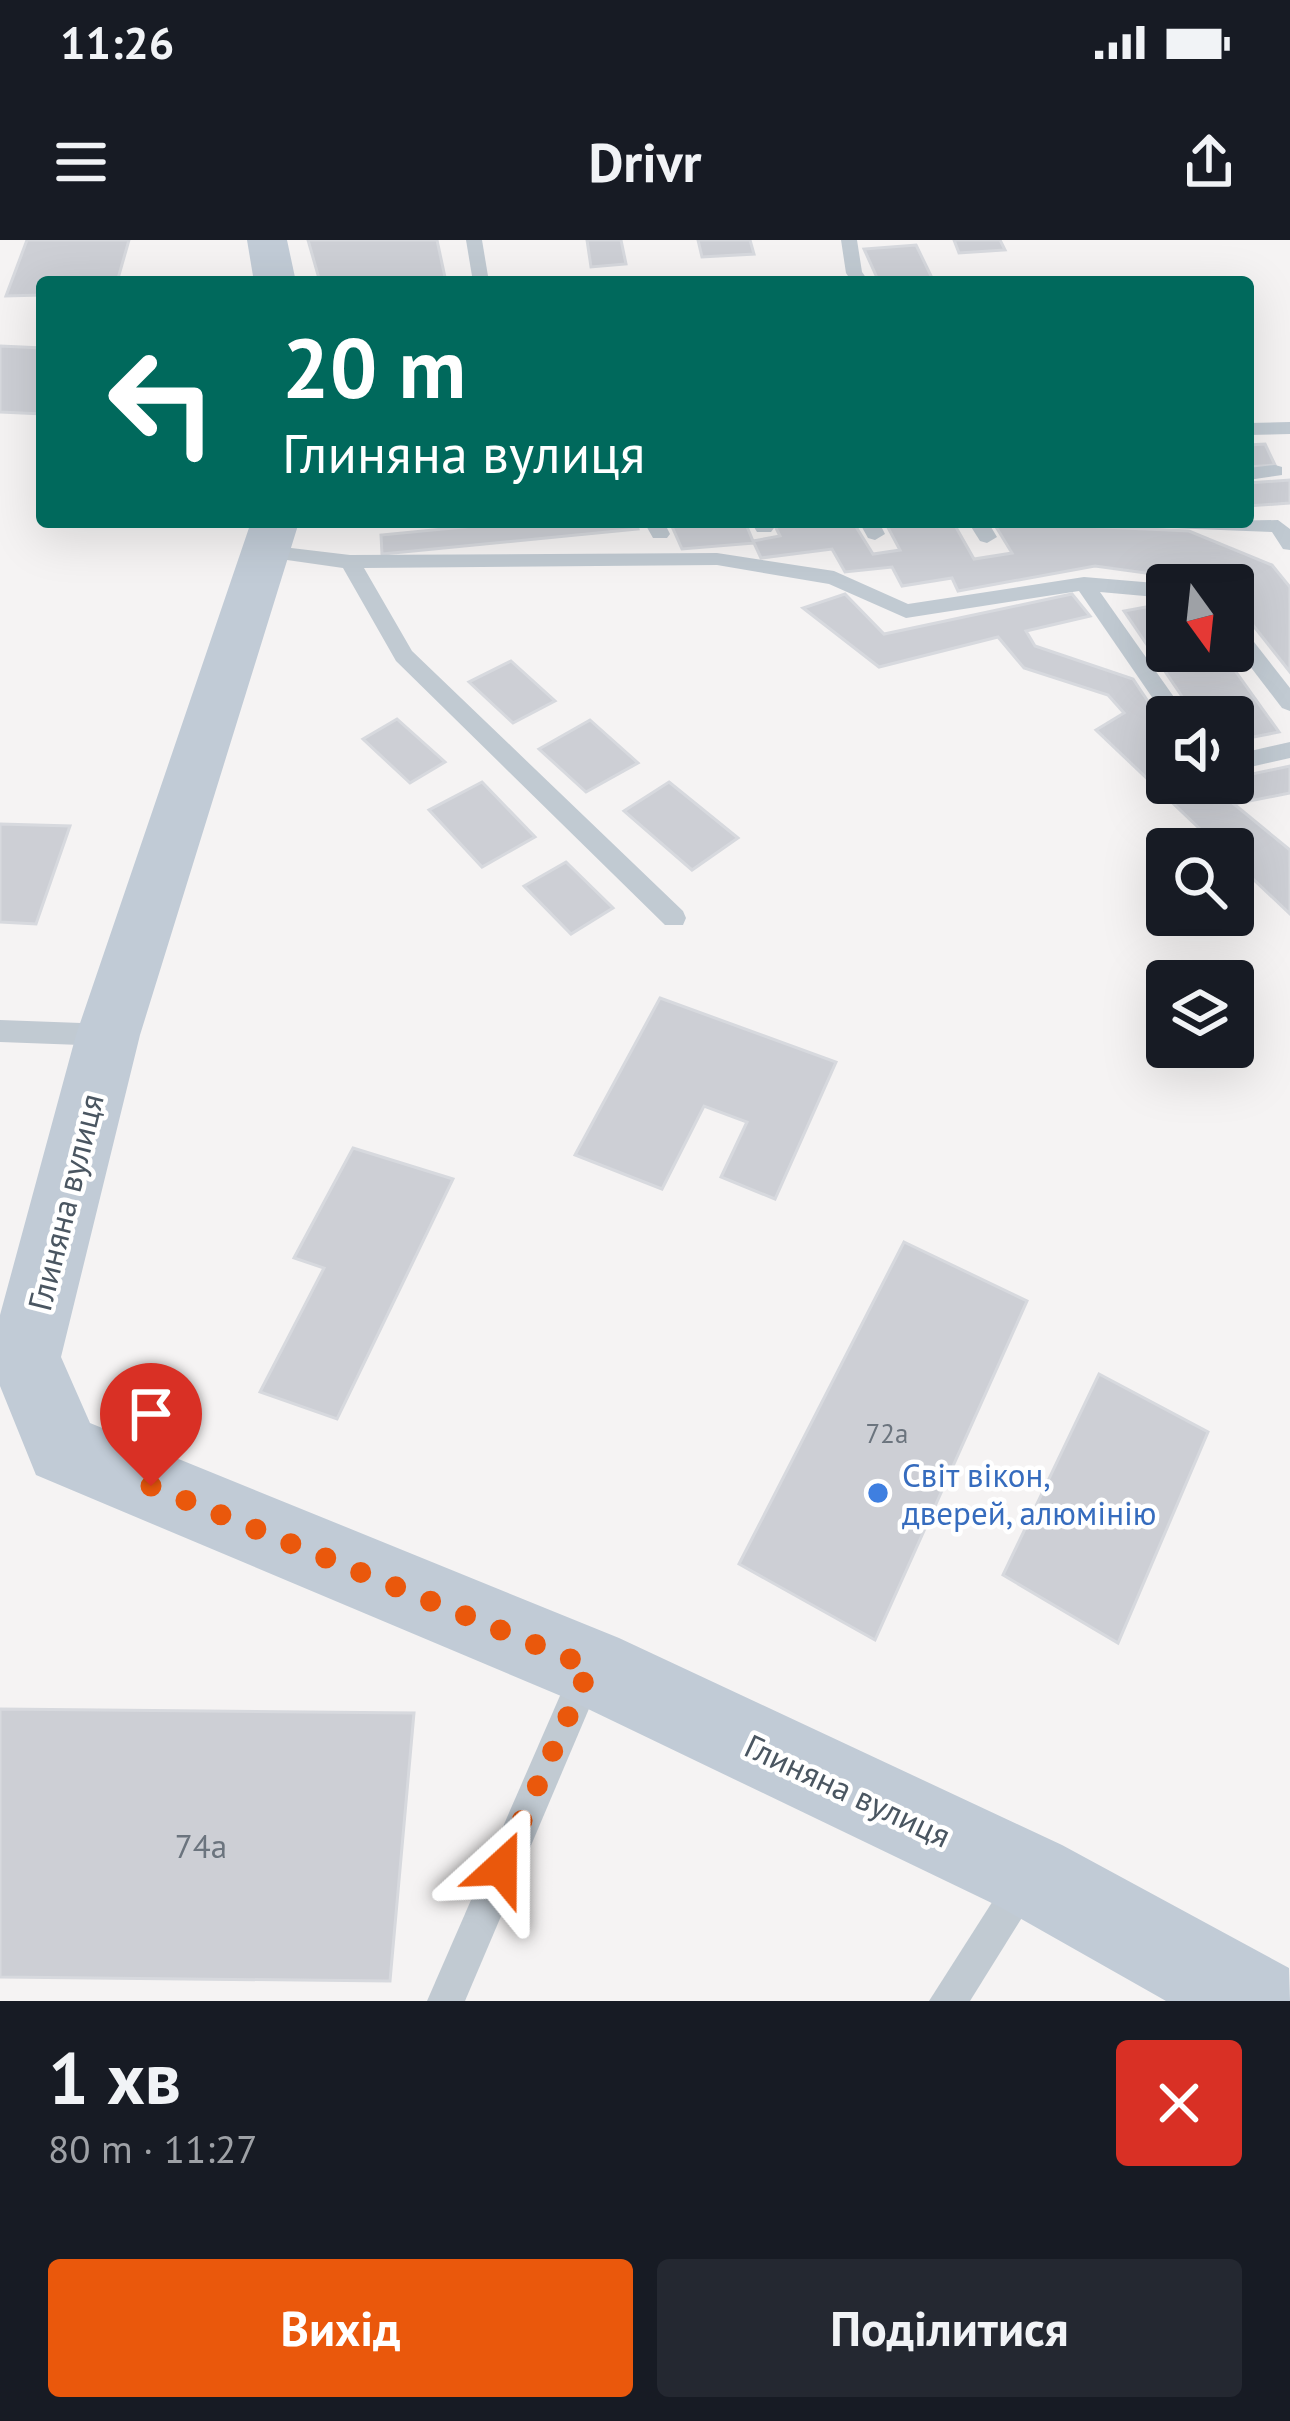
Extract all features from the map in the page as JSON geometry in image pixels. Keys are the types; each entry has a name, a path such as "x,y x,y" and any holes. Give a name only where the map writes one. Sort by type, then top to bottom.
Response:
{"street":[{"path":"267,240 274,276"},
{"name":"Глиняна вулиця","path":"270,536 108,1035 12,1372 63,1449 590,1667 1030,1876 1256,2001"}],"lane":[{"path":"474,240 480,276"},
{"path":"849,240 856,276"},
{"path":"1254,429 1290,428"},
{"path":"1254,473 1275,471"},
{"path":"1254,525 1277,526 1290,544"},
{"path":"270,536 350,562 718,559 834,578 906,611 1084,584 1146,589"},
{"path":"350,562 404,656 674,918"},
{"path":"1084,584 1163,696"},
{"path":"1254,656 1290,703"},
{"path":"1254,758 1290,750"},
{"path":"0,1031 108,1035"},
{"path":"446,2001 590,1667"},
{"path":"948,2001 1030,1876"}],"building":[{"path":"27,240 129,240 119,276 36,276 36,295 6,296"},
{"path":"308,240 437,240 445,276 318,276"},
{"path":"587,240 621,240 626,264 591,267"},
{"path":"698,240 750,240 754,254 702,257"},
{"path":"954,240 1000,240 1005,250 959,253"},
{"path":"916,245 931,276 876,276 864,249"},
{"path":"0,346 36,348 36,414 0,412"},
{"path":"1265,444 1275,465 1254,467 1254,445"},
{"path":"1290,480 1290,503 1254,506 1254,483"},
{"path":"454,528 638,529 382,554 381,535"},
{"path":"673,528 748,528 753,541 780,536 776,528 857,528 873,554 900,550 888,528 956,528 974,559 1012,553 997,528 1189,531 1272,565 1290,587 1290,672 1254,627 1254,564 1146,564 1146,573 1095,566 958,591 952,578 902,586 892,567 845,572 832,549 761,558 754,543 682,549"},
{"path":"845,594 884,634 1072,594 1090,616 1026,631 1035,646 1133,679 1146,698 1146,778 1096,730 1124,713 1108,695 1024,668 998,637 879,667 803,608"},
{"path":"1146,607 1146,643 1124,611"},
{"path":"511,661 555,701 513,723 469,682"},
{"path":"1165,672 1236,672 1253,696 1182,696"},
{"path":"1254,697 1279,732 1254,737"},
{"path":"397,719 445,762 410,783 363,739"},
{"path":"590,720 638,763 586,792 539,749"},
{"path":"1290,766 1290,793 1254,800 1254,774"},
{"path":"482,782 535,837 482,867 429,810"},
{"path":"669,782 738,838 692,870 624,811"},
{"path":"1174,804 1234,804 1290,850 1290,914 1254,880 1254,828 1199,828"},
{"path":"0,824 70,826 36,924 0,922"},
{"path":"566,862 613,908 571,934 524,886"},
{"path":"660,998 836,1062 775,1199 721,1177 747,1122 704,1106 662,1189 575,1155"},
{"path":"353,1148 453,1179 337,1419 260,1392 324,1268 294,1258"},
{"path":"904,1242 1027,1301 875,1640 739,1564"},
{"path":"1099,1374 1208,1432 1118,1643 1003,1575"},
{"path":"0,1709 414,1713 390,1981 0,1977"}],"place":[{"name":"Світ вікон, дверей, алюмінію","path":"878,1493"}],"route":[{"path":"151,1486 590,1667 501,1868"}]}
